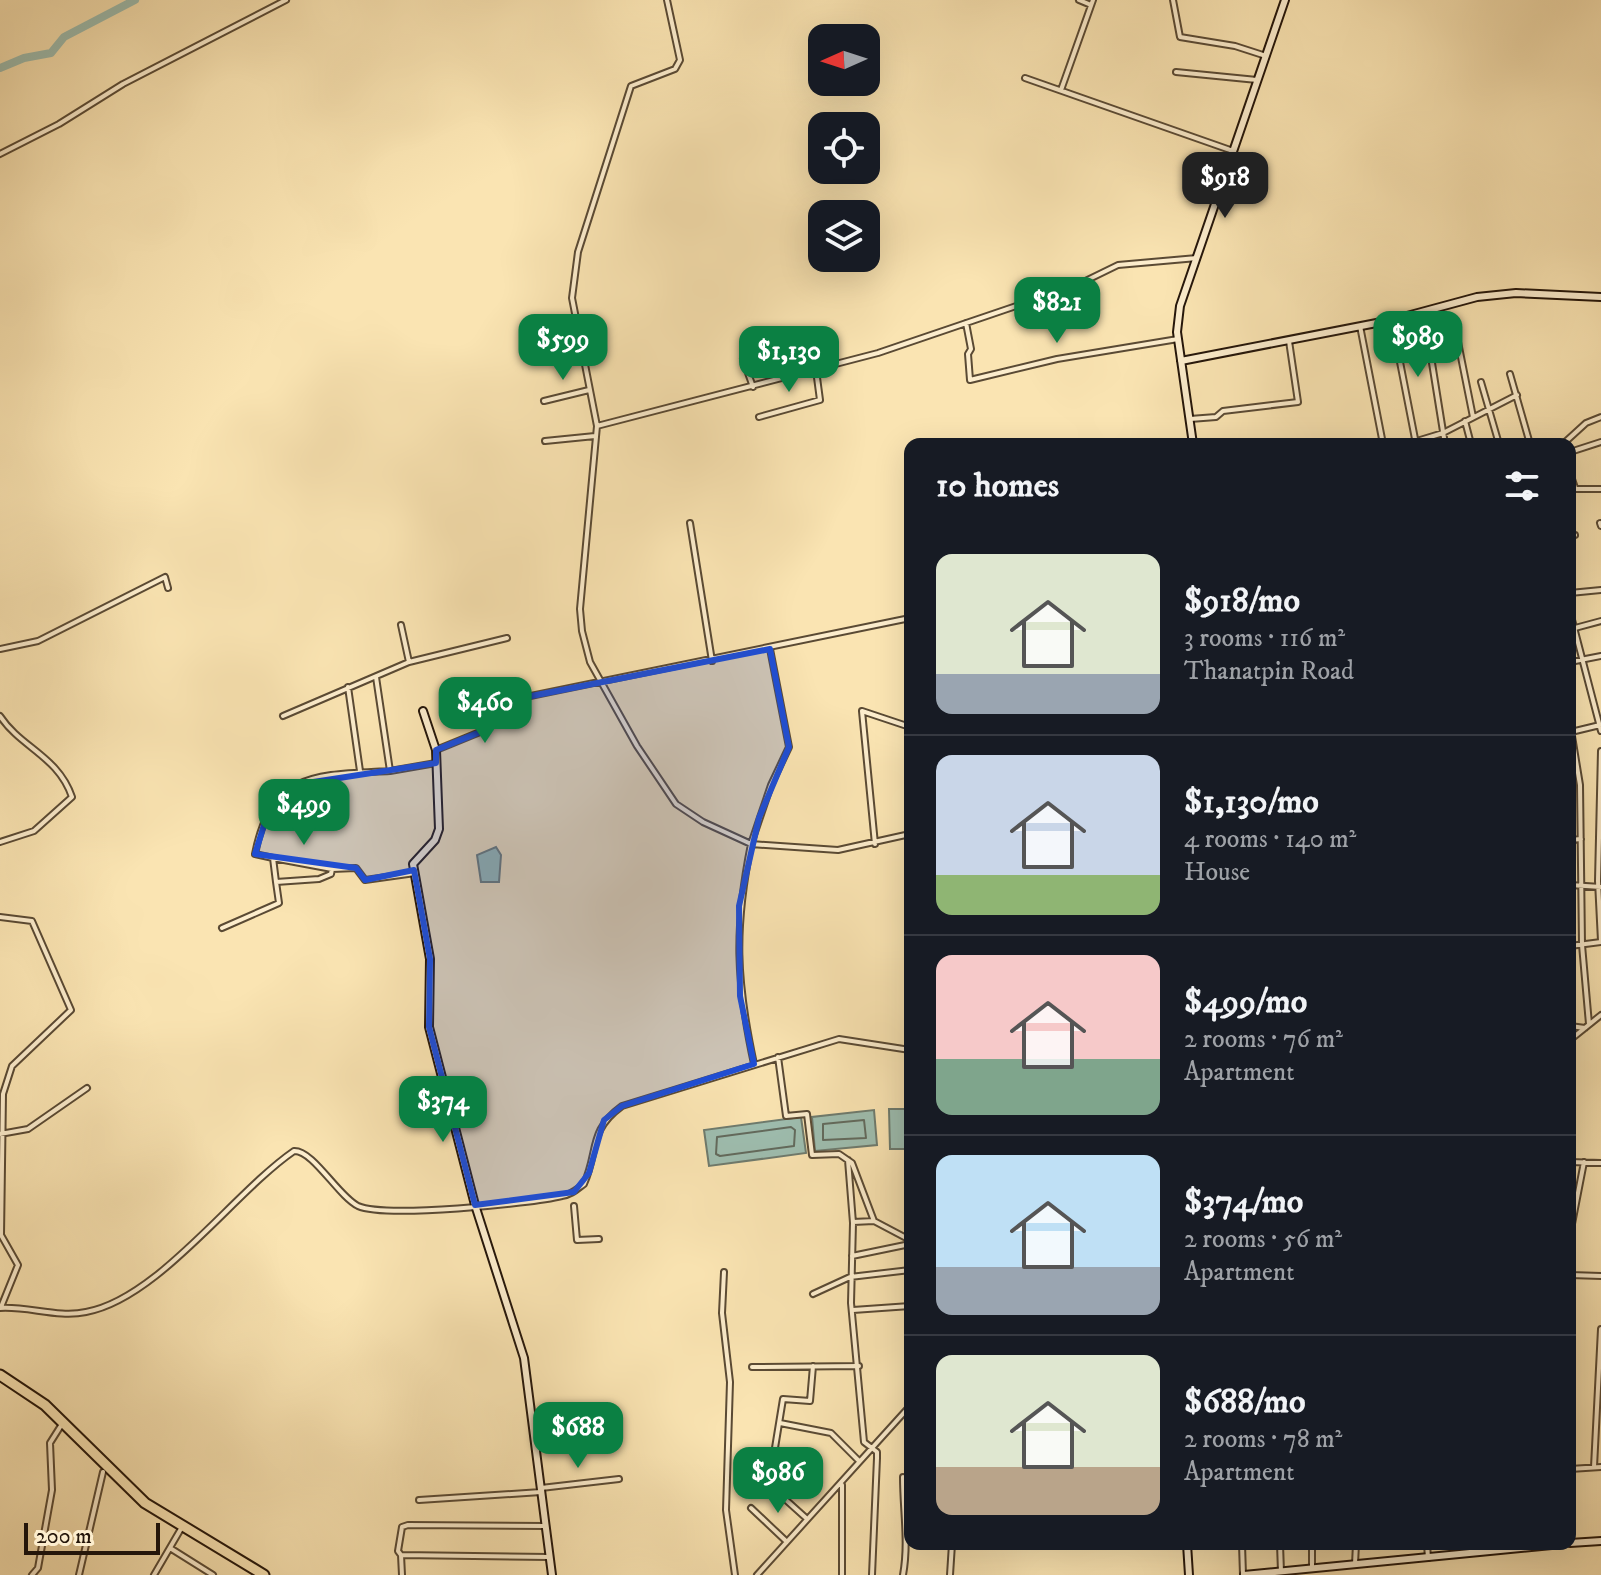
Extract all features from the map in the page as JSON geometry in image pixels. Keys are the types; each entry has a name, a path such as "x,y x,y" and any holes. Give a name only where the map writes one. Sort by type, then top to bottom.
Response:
{"highway":[{"path":"0,1375 62,1424 115,1476 181,1529 254,1575"},
{"path":"0,1382 62,1424 103,1472 142,1507 264,1575"}],"street":[{"path":"0,154 59,124 123,84 286,0"},
{"path":"667,0 680,60 675,69 631,86 578,252 572,298 597,426 580,609 590,662 637,746 676,804 703,822 751,844 838,850 904,836"},
{"path":"1061,90 1092,2 1079,0"},
{"path":"1173,0 1180,37 1235,46 1266,56"},
{"path":"1192,438 1178,339 1180,306 1285,0"},
{"path":"1176,72 1257,80"},
{"path":"1025,78 1233,151"},
{"path":"597,426 816,370 1075,286 1118,265 1197,258"},
{"path":"1181,361 1392,320 1477,297 1516,293 1601,297"},
{"path":"1423,310 1444,438"},
{"path":"1392,320 1415,438"},
{"path":"966,323 971,349 968,354 970,380 1042,362 1178,339"},
{"path":"1360,326 1382,438"},
{"path":"1428,337 1451,334 1457,337 1473,417"},
{"path":"1190,419 1216,417 1223,411 1298,402 1289,339"},
{"path":"743,359 753,387"},
{"path":"759,417 820,400 816,370"},
{"path":"1510,374 1528,438"},
{"path":"1481,382 1497,438"},
{"path":"544,401 589,390"},
{"path":"1430,438 1517,395"},
{"path":"1570,438 1586,423 1601,417"},
{"path":"1465,421 1469,438"},
{"path":"545,441 595,436"},
{"path":"1576,450 1601,442"},
{"path":"1576,489 1601,489"},
{"path":"690,523 712,661"},
{"path":"0,649 38,641 165,577 168,588"},
{"path":"1576,592 1601,590"},
{"path":"436,750 480,732 506,701 904,619"},
{"path":"1576,628 1601,621"},
{"path":"401,625 409,662"},
{"path":"1576,631 1601,731"},
{"path":"283,716 409,662 507,638"},
{"path":"754,1064 740,996 739,906 751,844 771,785 789,747 770,649"},
{"path":"1576,661 1601,656"},
{"path":"376,677 390,771"},
{"path":"348,687 360,773"},
{"path":"423,711 436,750 439,829 435,840 413,864 430,959 429,1027 475,1205 524,1358 552,1575"},
{"path":"875,844 862,711 904,725"},
{"path":"0,716 45,756 63,777 72,797 34,831 0,842"},
{"path":"1576,731 1600,724"},
{"path":"1576,946 1601,942 1601,751"},
{"path":"415,873 365,880 356,868 332,869 284,857 255,854 257,841 269,809 286,789 314,779 436,763"},
{"path":"1576,789 1581,839 1587,1026"},
{"path":"1576,839 1581,839"},
{"path":"222,928 279,903 273,858"},
{"path":"276,882 319,879 331,874 332,869"},
{"path":"1576,885 1600,887"},
{"path":"0,917 32,921 71,1010 12,1066 2,1092 1,1235 18,1265 1,1308 75,1314 89,1312 125,1296 161,1270 294,1151 305,1153 345,1197 368,1209 475,1205 565,1196 584,1184 596,1134 604,1120 622,1106 839,1039 904,1049"},
{"path":"1576,1035 1601,1015"},
{"path":"1576,1026 1587,1026"},
{"path":"778,1057 786,1116 807,1114 812,1155 839,1154 852,1163 874,1221"},
{"path":"2,1134 28,1129 87,1088"},
{"path":"848,1160 853,1222 852,1310 859,1366 861,1426 864,1442 877,1452 872,1575"},
{"path":"1576,1162 1601,1163"},
{"path":"1576,1203 1584,1162"},
{"path":"565,1196 575,1206 577,1240 599,1239"},
{"path":"853,1222 874,1221 904,1238"},
{"path":"852,1256 904,1243"},
{"path":"813,1294 851,1277 904,1271"},
{"path":"724,1272 722,1313 730,1382 726,1510 735,1575"},
{"path":"1576,1273 1601,1276"},
{"path":"852,1310 904,1306"},
{"path":"1594,1467 1601,1329"},
{"path":"806,1518 757,1474 754,1462 766,1452 774,1454 783,1399 810,1401 813,1366"},
{"path":"752,1367 859,1366"},
{"path":"757,1575 904,1413"},
{"path":"780,1423 831,1433 859,1461"},
{"path":"32,1575 38,1568 52,1497 50,1443 62,1424"},
{"path":"1576,1468 1601,1467"},
{"path":"79,1575 103,1472"},
{"path":"903,1477 904,1514"},
{"path":"419,1500 540,1490 619,1479"},
{"path":"842,1484 842,1575"},
{"path":"751,1508 786,1541"},
{"path":"402,1575 398,1543 402,1527 545,1526"},
{"path":"154,1575 181,1529"},
{"path":"1576,1543 1601,1541"},
{"path":"170,1548 213,1575"},
{"path":"903,1575 906,1550"},
{"path":"950,1575 952,1550"},
{"path":"1187,1550 1189,1575"},
{"path":"1242,1550 1244,1575 1500,1550"},
{"path":"1281,1550 1285,1573"},
{"path":"1312,1550 1312,1570"},
{"path":"1355,1566 1356,1550"},
{"path":"1427,1550 1428,1559"},
{"path":"1467,1550 1468,1554"},
{"path":"401,1555 549,1557"}],"highlighted area":[{"path":"770,649 789,747 759,818 739,906 740,996 754,1064 622,1106 604,1120 589,1173 574,1192 475,1205 429,1027 430,959 414,870 365,880 356,868 255,854 269,809 294,785 436,763 436,750 480,732 506,701"}],"water":[{"path":"496,847 501,855 499,882 481,882 477,855"},
{"path":"889,1109 904,1109 904,1149 890,1149"},
{"path":"874,1110 877,1145 815,1151 812,1117"},
{"path":"801,1117 806,1153 709,1166 704,1130"}],"waterway":[{"path":"0,68 24,58 51,53 64,37 135,0"}]}
